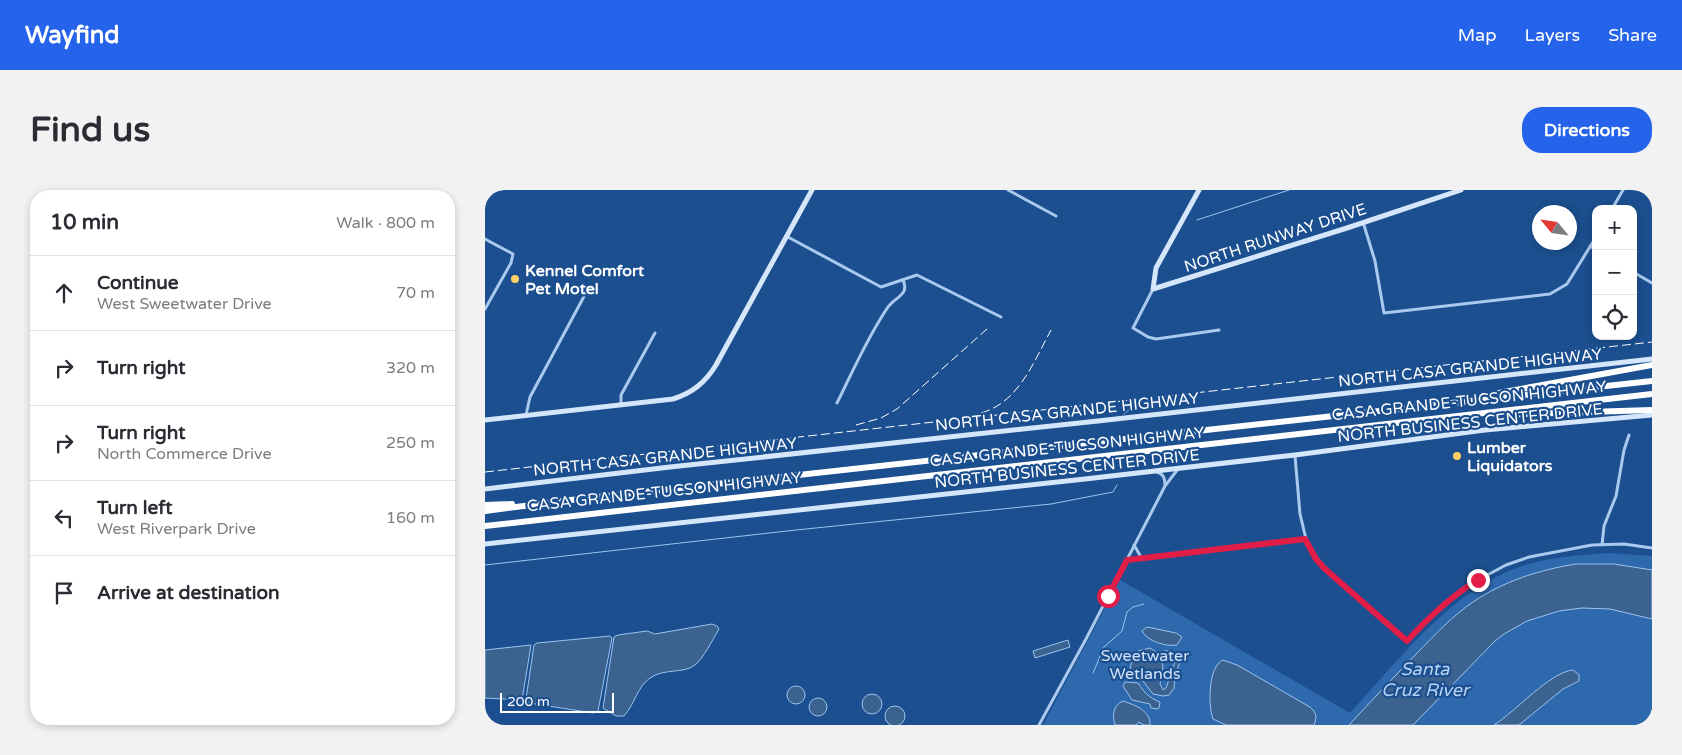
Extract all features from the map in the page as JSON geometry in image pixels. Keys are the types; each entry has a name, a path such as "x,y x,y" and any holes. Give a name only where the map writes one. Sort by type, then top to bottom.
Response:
{"highway":[{"path":"1449,402 1652,365"},
{"name":"CASA GRANDE-TUCSON HIGHWAY","path":"485,511 1449,402 1652,381"},
{"name":"CASA GRANDE-TUCSON HIGHWAY","path":"485,526 1652,394"},
{"path":"1455,416 1652,410"},
{"path":"485,506 548,503"}],"main road":[{"path":"485,420 673,399 686,395 701,385 716,366 811,190"},
{"path":"1153,289 1156,268 1199,190"},
{"name":"NORTH RUNWAY DRIVE","path":"1153,289 1461,190"},
{"name":"NORTH CASA GRANDE HIGHWAY","path":"485,488 1652,359"},
{"name":"NORTH BUSINESS CENTER DRIVE","path":"485,544 1085,479 1295,455 1485,430 1652,416"}],"street":[{"path":"1008,190 1056,216"},
{"path":"1614,205 1623,190"},
{"path":"1363,222 1375,261 1384,313 1550,294 1567,284 1592,243"},
{"path":"786,236 881,287 917,275 1001,318"},
{"path":"485,239 513,254 511,263 485,309"},
{"path":"1637,274 1652,283"},
{"path":"837,403 879,322 892,302 901,296 904,291 903,280"},
{"path":"526,415 530,397 588,289"},
{"path":"1153,289 1133,328 1148,337 1156,339 1219,330"},
{"path":"621,405 621,394 655,332"},
{"path":"1602,544 1604,526 1616,496 1624,450 1629,435"},
{"path":"1295,455 1305,539 1316,559 1407,641 1424,622 1465,587 1506,565 1529,557 1602,544 1624,544 1652,548"},
{"path":"1039,725 1165,486 1173,474 1181,467"},
{"path":"1154,470 1163,476 1165,486"},
{"path":"1127,560 1305,539"},
{"path":"1134,545 1141,557"}],"green space":[{"name":"Sweetwater Wetlands","path":"1609,553 1652,556 1652,725 1043,725 1120,580 1350,713 1427,629 1470,593 1493,579 1519,567 1552,559"}],"water":[{"name":"Santa Cruz River","path":"1576,564 1614,564 1652,570 1652,619 1610,609 1582,608 1559,611 1527,621 1495,641 1413,725 1349,725 1437,633 1473,602 1497,588 1522,577"},
{"path":"712,624 719,629 705,654 695,665 690,668 661,673 650,678 642,686 624,716 616,716 603,708 614,637 647,631 655,634"},
{"path":"1147,627 1176,633 1182,637 1177,645 1162,644 1144,635 1142,631"},
{"path":"610,636 612,638 598,711 593,713 529,703 526,699 534,645 537,643"},
{"path":"1068,640 1070,647 1035,658 1033,651"},
{"path":"531,645 522,700 485,698 485,650"},
{"path":"1150,648 1158,653 1171,651 1181,659 1175,676 1174,688 1169,695 1153,694 1143,681 1131,676 1131,666 1138,651","holes":["1164,655 1175,657 1176,659 1166,688 1163,690 1160,684 1163,667 1161,658"]},
{"path":"1223,660 1237,665 1310,707 1316,715 1314,725 1226,725 1213,719 1210,705 1212,678 1214,670"},
{"path":"1573,670 1579,675 1579,681 1563,689 1519,725 1494,725 1543,685 1564,672"},
{"path":"1125,682 1138,683 1147,694 1160,702 1159,708 1151,708 1150,704 1132,700 1123,686"},
{"path":"792,686 800,686 805,691 803,702 792,704 787,699 787,691"},
{"path":"868,694 876,694 882,700 882,708 876,714 868,714 862,708 862,700"},
{"path":"814,698 822,698 827,703 825,714 814,716 809,711 809,703"},
{"path":"1123,701 1145,712 1150,720 1150,725 1144,725 1139,722 1136,725 1115,725 1114,711 1117,705"},
{"path":"895,706 902,709 905,716 902,723 895,726 888,723 885,716 888,709"}],"waterway":[{"path":"1197,220 1289,190"},
{"path":"1124,414 1134,409"},
{"path":"485,565 1051,504 1113,492 1117,485"},
{"path":"1093,673 1104,647 1122,631 1127,612 1133,607 1144,604"}],"railway":[{"path":"856,425 881,418 897,409 987,329"},
{"path":"981,413 994,408 1015,391 1031,368 1051,330"},
{"path":"485,472 1652,342"}],"place":[{"name":"Kennel Comfort Pet Motel","path":"515,279"},
{"name":"Lumber Liquidators","path":"1457,456"}],"route":[{"path":"1108,596 1127,560 1305,539 1316,559 1325,569 1407,641 1424,622 1455,595 1478,580"}]}
